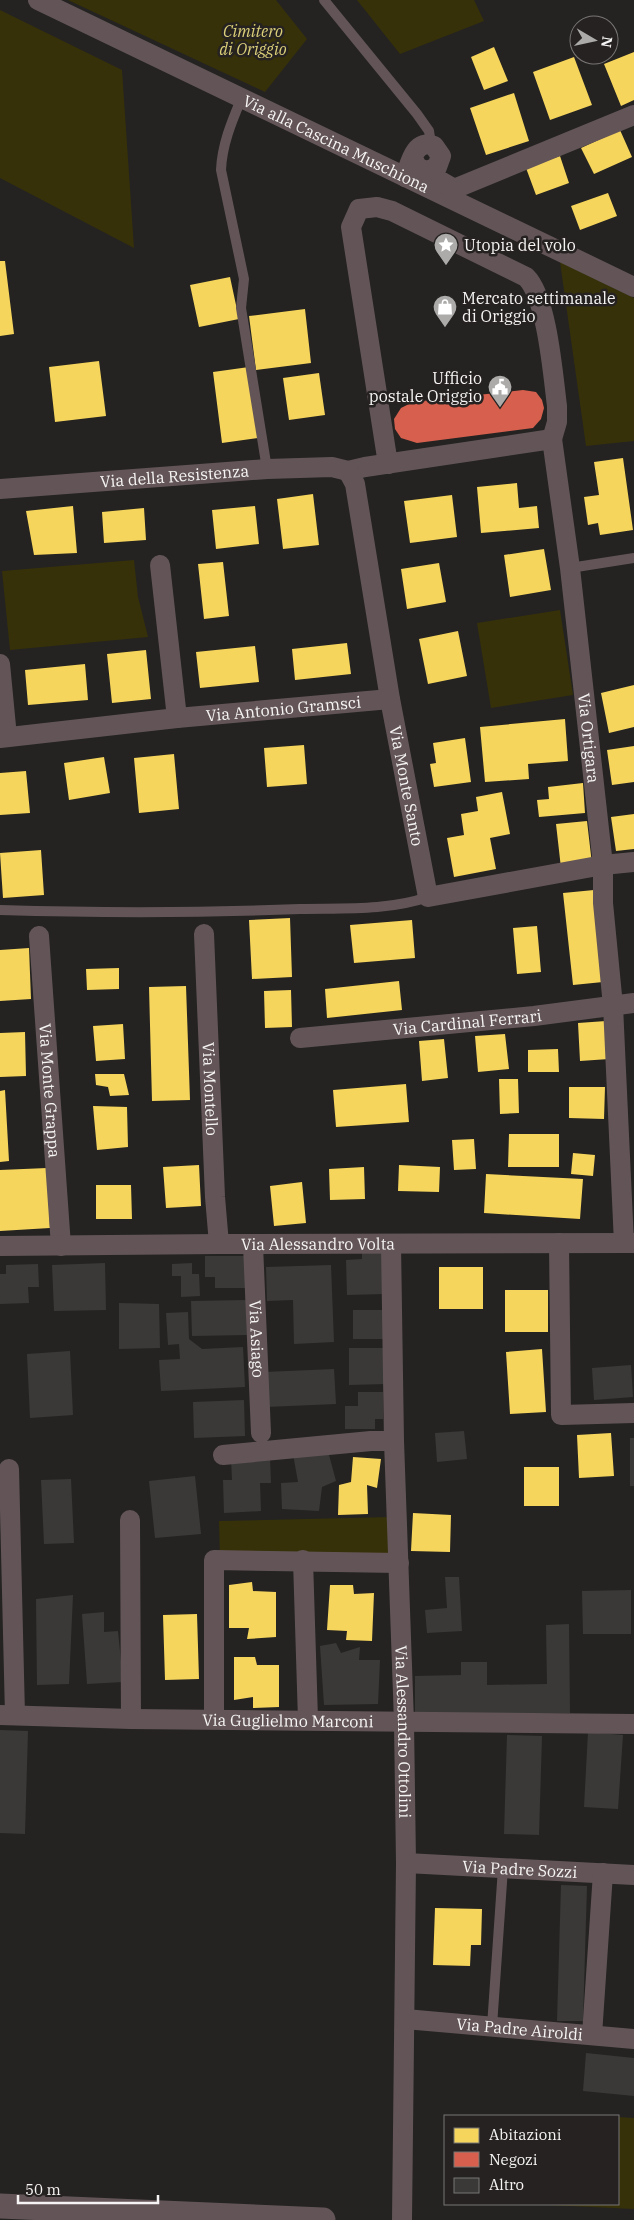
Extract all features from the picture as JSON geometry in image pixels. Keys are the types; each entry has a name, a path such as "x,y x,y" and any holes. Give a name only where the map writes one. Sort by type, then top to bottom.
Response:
{"street":[{"name":"Via alla Cascina Muschiona","path":"38,0 242,97 441,182 634,287"},
{"path":"441,182 441,156 437,148 430,144 420,146 414,154 409,168 418,168 428,172 441,182 454,189 634,115"},
{"name":"Via Ortigara","path":"388,464 351,227 359,209 377,206 392,211 526,277 533,284 540,305 557,406 552,439 570,568 603,865 603,903 614,1006 629,1243"},
{"path":"348,471 552,439"},
{"name":"Via della Resistenza","path":"0,489 267,469 332,467 348,471"},
{"name":"Via Monte Santo","path":"348,471 355,484 390,699 428,897"},
{"path":"160,565 177,718"},
{"name":"Via Antonio Gramsci","path":"0,664 4,737 177,718 390,699"},
{"path":"428,897 603,865 634,862"},
{"name":"Via Montello","path":"204,934 214,1197 219,1244"},
{"name":"Via Monte Grappa","path":"39,936 61,1246"},
{"name":"Via Cardinal Ferrari","path":"300,1038 534,1016 634,1004"},
{"path":"559,1243 561,1415 634,1413"},
{"name":"Via Alessandro Volta","path":"0,1246 629,1243"},
{"name":"Via Alessandro Ottolini","path":"391,1244 394,1441 404,1722 406,1863 402,2220"},
{"name":"Via Asiago","path":"253,1245 261,1433"},
{"path":"223,1455 371,1441 394,1441"},
{"path":"7,1715 9,1469"},
{"path":"130,1520 131,1718"},
{"path":"214,1719 214,1560 399,1563"},
{"path":"303,1560 308,1720"},
{"name":"Via Guglielmo Marconi","path":"7,1715 634,1724"},
{"name":"Via Padre Sozzi","path":"406,1863 634,1875"},
{"path":"592,2035 602,1873"},
{"name":"Via Padre Airoldi","path":"405,2019 634,2039"},
{"path":"0,2206 323,2220"}],"lane":[{"path":"324,0 417,114 429,131 430,144"},
{"path":"242,97 232,118 222,153 222,170 244,278 240,308 267,469"},
{"path":"570,568 634,558"},
{"path":"0,910 108,913 262,910 389,906 411,903 428,897"},
{"path":"492,2026 502,1868"}],"green space":[{"name":"Cimitero di Origgio","path":"68,0 276,0 307,39 265,92"},
{"path":"357,0 474,0 484,21 400,54"},
{"path":"0,10 122,70 134,248 0,178"},
{"path":"560,262 634,298 634,441 586,446"},
{"path":"134,560 138,597 148,637 10,650 2,571"},
{"path":"560,610 573,695 491,708 477,623"},
{"path":"392,1517 393,1555 220,1559 219,1521"},
{"path":"619,2117 634,2118 634,2209 548,2205 619,2205"}],"building: Abitazioni":[{"path":"494,47 508,81 484,90 471,57"},
{"path":"634,52 634,100 621,106 604,65 619,65 619,58"},
{"path":"569,59 569,65 577,65 592,105 550,120 533,72"},
{"path":"514,93 529,141 486,155 470,108"},
{"path":"620,130 632,157 594,174 581,148"},
{"path":"560,156 569,183 536,195 526,168"},
{"path":"608,193 617,216 580,230 571,206"},
{"path":"0,261 5,261 14,334 0,336"},
{"path":"230,277 239,319 199,327 190,285"},
{"path":"305,309 311,363 256,370 249,316"},
{"path":"99,361 106,416 55,422 49,367"},
{"path":"249,367 258,438 222,443 213,372"},
{"path":"319,373 325,415 289,420 283,378"},
{"path":"623,458 633,530 600,535 598,523 588,525 584,497 599,495 594,462"},
{"path":"517,483 519,508 537,506 539,528 481,533 477,487"},
{"path":"313,494 319,545 283,549 277,499"},
{"path":"452,495 457,537 410,543 404,501"},
{"path":"73,506 77,553 34,555 26,511"},
{"path":"255,506 259,544 216,549 212,510"},
{"path":"144,508 146,540 104,543 102,512"},
{"path":"544,549 551,590 510,597 504,555"},
{"path":"223,562 229,616 204,619 198,564"},
{"path":"439,563 446,602 407,609 401,569"},
{"path":"458,631 467,676 428,684 419,639"},
{"path":"347,643 351,674 295,680 292,649"},
{"path":"255,646 259,682 200,688 196,652"},
{"path":"146,650 151,699 112,703 107,654"},
{"path":"85,664 88,700 28,705 25,670"},
{"path":"634,685 634,727 609,733 601,693"},
{"path":"565,719 568,761 528,764 529,779 485,782 480,727"},
{"path":"465,738 471,782 434,787 430,764 436,763 433,743"},
{"path":"304,745 307,784 267,787 264,748"},
{"path":"634,746 634,782 612,785 607,750"},
{"path":"174,754 179,809 139,813 134,758"},
{"path":"104,757 110,793 69,800 64,763"},
{"path":"26,771 30,813 0,815 0,773"},
{"path":"583,783 585,813 539,817 537,800 549,799 548,787"},
{"path":"502,792 510,834 490,838 496,869 454,877 447,838 464,835 461,814 478,811 476,797"},
{"path":"634,814 634,849 616,851 611,817"},
{"path":"587,821 592,864 561,868 556,824"},
{"path":"41,850 44,895 3,898 0,853"},
{"path":"594,890 603,982 573,985 563,893"},
{"path":"290,918 292,977 252,979 249,920"},
{"path":"412,920 415,958 354,963 350,925"},
{"path":"537,926 541,972 517,974 513,928"},
{"path":"29,948 31,999 0,1001 0,950"},
{"path":"119,968 119,989 87,990 86,969"},
{"path":"399,981 402,1010 327,1018 325,989"},
{"path":"186,986 190,1100 152,1101 149,987"},
{"path":"291,990 292,1027 265,1028 264,991"},
{"path":"606,1021 609,1059 580,1061 578,1023"},
{"path":"123,1024 125,1059 96,1061 93,1026"},
{"path":"25,1032 26,1076 0,1077 0,1033"},
{"path":"505,1034 509,1069 478,1072 475,1036"},
{"path":"444,1039 448,1078 422,1081 419,1041"},
{"path":"558,1049 559,1072 528,1072 528,1050"},
{"path":"95,1074 124,1074 129,1095 110,1096 108,1087 96,1085"},
{"path":"499,1079 518,1079 519,1113 500,1114"},
{"path":"406,1084 409,1122 336,1127 333,1090"},
{"path":"569,1087 605,1087 604,1119 569,1118"},
{"path":"5,1090 9,1161 0,1162 0,1091"},
{"path":"93,1106 127,1107 128,1147 97,1150"},
{"path":"509,1134 559,1134 559,1167 508,1167"},
{"path":"474,1139 476,1169 454,1170 452,1140"},
{"path":"573,1153 595,1155 593,1176 571,1174"},
{"path":"199,1165 201,1206 166,1208 163,1167"},
{"path":"399,1165 440,1167 439,1192 398,1191"},
{"path":"364,1167 365,1199 330,1200 329,1169"},
{"path":"47,1168 50,1228 0,1231 0,1170"},
{"path":"486,1174 583,1179 580,1219 484,1213"},
{"path":"302,1182 306,1223 274,1226 270,1186"},
{"path":"96,1185 131,1185 132,1219 96,1219"},
{"path":"439,1267 483,1267 483,1309 439,1309"},
{"path":"505,1290 548,1290 548,1332 505,1332"},
{"path":"542,1349 546,1412 510,1414 506,1352"},
{"path":"611,1433 614,1476 579,1478 577,1435"},
{"path":"353,1457 381,1459 377,1488 367,1485 368,1514 338,1515 339,1485 351,1482"},
{"path":"524,1467 559,1467 559,1506 524,1506"},
{"path":"413,1513 451,1515 450,1552 411,1551"},
{"path":"252,1582 253,1591 276,1592 276,1637 247,1639 249,1628 229,1628 229,1585"},
{"path":"330,1585 353,1585 354,1594 374,1593 372,1641 346,1640 347,1631 327,1630"},
{"path":"197,1614 199,1679 165,1680 163,1615"},
{"path":"234,1657 255,1657 257,1665 279,1665 279,1707 253,1708 253,1697 234,1700"},
{"path":"435,1908 482,1909 481,1945 471,1945 470,1966 433,1965"}],"building: Negozi":[{"path":"523,390 536,392 542,400 544,408 541,419 533,428 417,443 401,438 395,429 394,419 401,408 413,402"}],"building: Altro":[{"path":"362,1253 384,1253 385,1294 347,1295 346,1260 362,1259"},
{"path":"205,1256 249,1256 248,1288 215,1288 215,1277 205,1277"},
{"path":"105,1263 106,1310 54,1311 52,1265"},
{"path":"192,1263 192,1274 199,1274 200,1296 181,1297 181,1276 172,1276 172,1264"},
{"path":"38,1264 39,1287 28,1287 29,1303 0,1304 0,1274 6,1274 6,1265"},
{"path":"331,1265 334,1342 294,1344 293,1300 267,1301 266,1267"},
{"path":"246,1300 247,1335 192,1336 191,1301"},
{"path":"119,1303 159,1304 160,1348 119,1349"},
{"path":"353,1310 383,1310 383,1339 353,1339"},
{"path":"188,1312 189,1339 202,1349 243,1347 245,1387 161,1391 159,1360 180,1359 179,1344 168,1345 166,1313"},
{"path":"349,1348 386,1348 386,1384 349,1385"},
{"path":"70,1351 73,1415 30,1418 27,1354"},
{"path":"631,1365 633,1397 594,1400 592,1368"},
{"path":"334,1369 336,1404 266,1407 264,1372"},
{"path":"358,1392 383,1392 383,1419 375,1419 375,1429 345,1429 345,1406 358,1406"},
{"path":"244,1400 245,1436 194,1438 193,1402"},
{"path":"464,1431 467,1459 437,1462 435,1433"},
{"path":"630,1438 634,1438 634,1486 630,1486"},
{"path":"328,1451 336,1481 322,1487 319,1511 282,1509 281,1483 298,1482 293,1454"},
{"path":"270,1458 271,1483 260,1483 261,1511 224,1513 223,1480 232,1480 231,1459"},
{"path":"195,1476 201,1534 155,1538 149,1481"},
{"path":"71,1479 74,1543 44,1544 41,1480"},
{"path":"445,1577 459,1577 462,1631 427,1633 425,1610 447,1608"},
{"path":"631,1590 631,1634 583,1634 582,1591"},
{"path":"73,1595 69,1684 37,1685 36,1599"},
{"path":"104,1612 104,1632 118,1631 123,1682 87,1684 82,1614"},
{"path":"569,1624 570,1713 415,1714 415,1676 461,1675 461,1662 487,1662 487,1685 547,1684 546,1625"},
{"path":"336,1643 341,1653 360,1647 359,1660 380,1660 378,1704 324,1705 320,1646"},
{"path":"0,1730 28,1731 25,1834 0,1833"},
{"path":"588,1732 623,1735 618,1809 584,1807"},
{"path":"507,1735 542,1736 539,1835 504,1834"},
{"path":"561,1885 587,1886 583,2021 557,2021"},
{"path":"586,2053 634,2058 634,2096 583,2091"}],"place":[{"name":"Utopia del volo","path":"446,266"},
{"name":"Mercato settimanale di Origgio","path":"445,328"},
{"name":"Ufficio postale Origgio","path":"500,408"}]}
